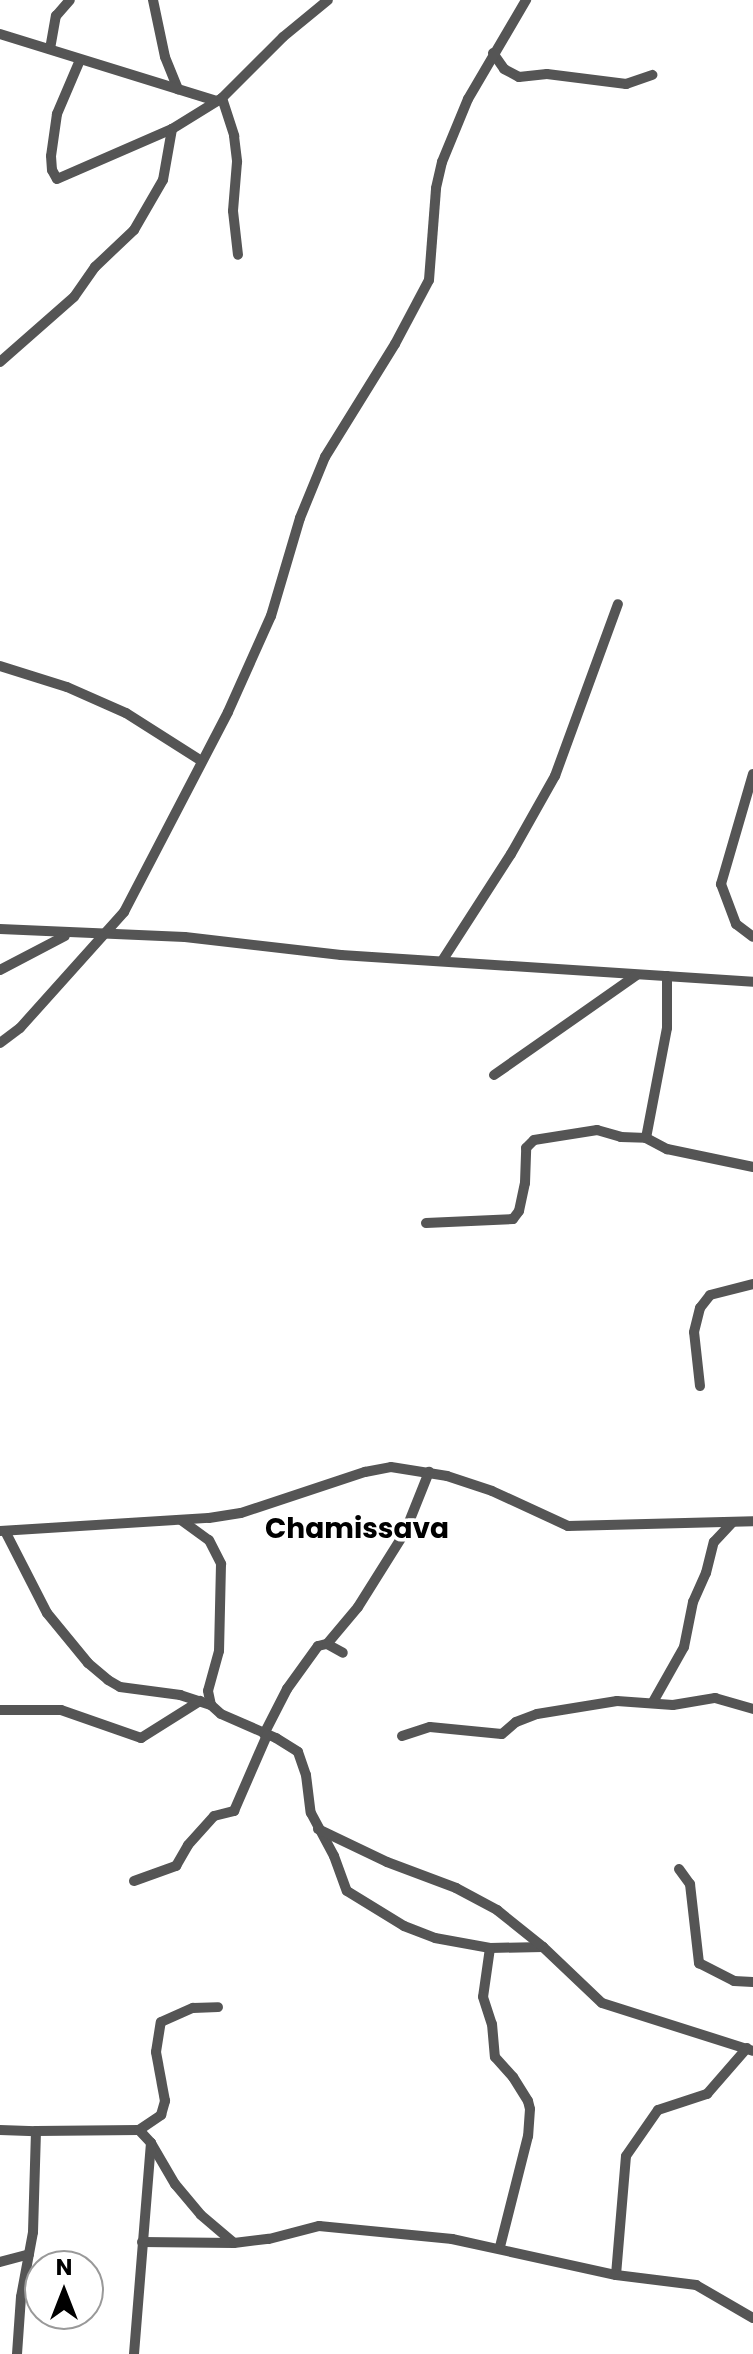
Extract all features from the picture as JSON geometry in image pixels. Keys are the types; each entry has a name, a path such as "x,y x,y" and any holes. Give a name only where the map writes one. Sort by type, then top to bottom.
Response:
{"street":[{"path":"50,49 56,16 70,0"},
{"path":"153,0 165,57 178,90"},
{"path":"80,60 69,79 57,114 51,156 54,177 64,177 105,155 172,129 219,99 283,37 328,0"},
{"path":"0,1043 20,1028 124,912 200,760 228,712 261,642 300,518 330,447 395,344 429,280 435,199 442,162 453,131 493,53 526,0"},
{"path":"0,34 178,90 219,99"},
{"path":"493,53 504,69 519,77 547,74 626,84 652,75"},
{"path":"219,99 234,136 237,162 233,211 238,255"},
{"path":"0,362 74,297 95,267 128,238 158,193 172,129"},
{"path":"442,961 511,854 555,776 618,604"},
{"path":"0,666 67,687 126,713 200,760"},
{"path":"753,774 721,884 736,924 753,937"},
{"path":"0,929 185,937 341,955 753,982"},
{"path":"0,970 75,933"},
{"path":"494,1075 637,975"},
{"path":"646,1138 667,1028 667,976"},
{"path":"426,1223 513,1219 519,1211 525,1183 526,1148 534,1140 597,1130 621,1137 646,1138 667,1149 753,1167"},
{"path":"700,1386 694,1332 700,1308 710,1295 753,1284"},
{"path":"543,1947 490,1948 457,1944 420,1933 351,1896 317,1828 309,1806 306,1775 300,1756 290,1746 221,1714 206,1703 168,1693 126,1688 108,1680 74,1647 47,1613 3,1531 181,1520 241,1513 380,1468 429,1472 492,1491 568,1526 753,1521"},
{"path":"134,1881 176,1866 188,1845 214,1816 234,1811 266,1734 301,1669 318,1646 327,1644 358,1607 405,1532 429,1472"},
{"path":"181,1520 209,1540 221,1564 220,1643 206,1703"},
{"path":"653,1702 684,1647 693,1602 706,1573 714,1542 732,1523"},
{"path":"327,1644 343,1653"},
{"path":"402,1736 430,1727 502,1734 516,1722 548,1711 617,1701 673,1705 715,1698 753,1709"},
{"path":"0,1710 61,1710 141,1738 206,1703"},
{"path":"317,1828 387,1862 456,1888 497,1910 543,1947 602,2003 750,2050 707,2094 658,2110 626,2156 616,2275"},
{"path":"679,1869 690,1884 699,1963 734,1981 753,1982"},
{"path":"490,1948 483,1997 492,2024 495,2057 513,2077 530,2109 528,2136 500,2247"},
{"path":"0,2130 139,2130 161,2115 165,2101 156,2052 161,2022 193,2008 218,2007"},
{"path":"139,2130 151,2143 175,2184 201,2215 234,2243"},
{"path":"29,2250 36,2131"},
{"path":"134,2354 151,2143"},
{"path":"142,2242 234,2243 331,2226 500,2247 616,2275 696,2285 752,2314"},
{"path":"0,2262 24,2255"},
{"path":"17,2354 24,2296"}],"district":[{"name":"Chamissava","path":"357,1529"}]}
